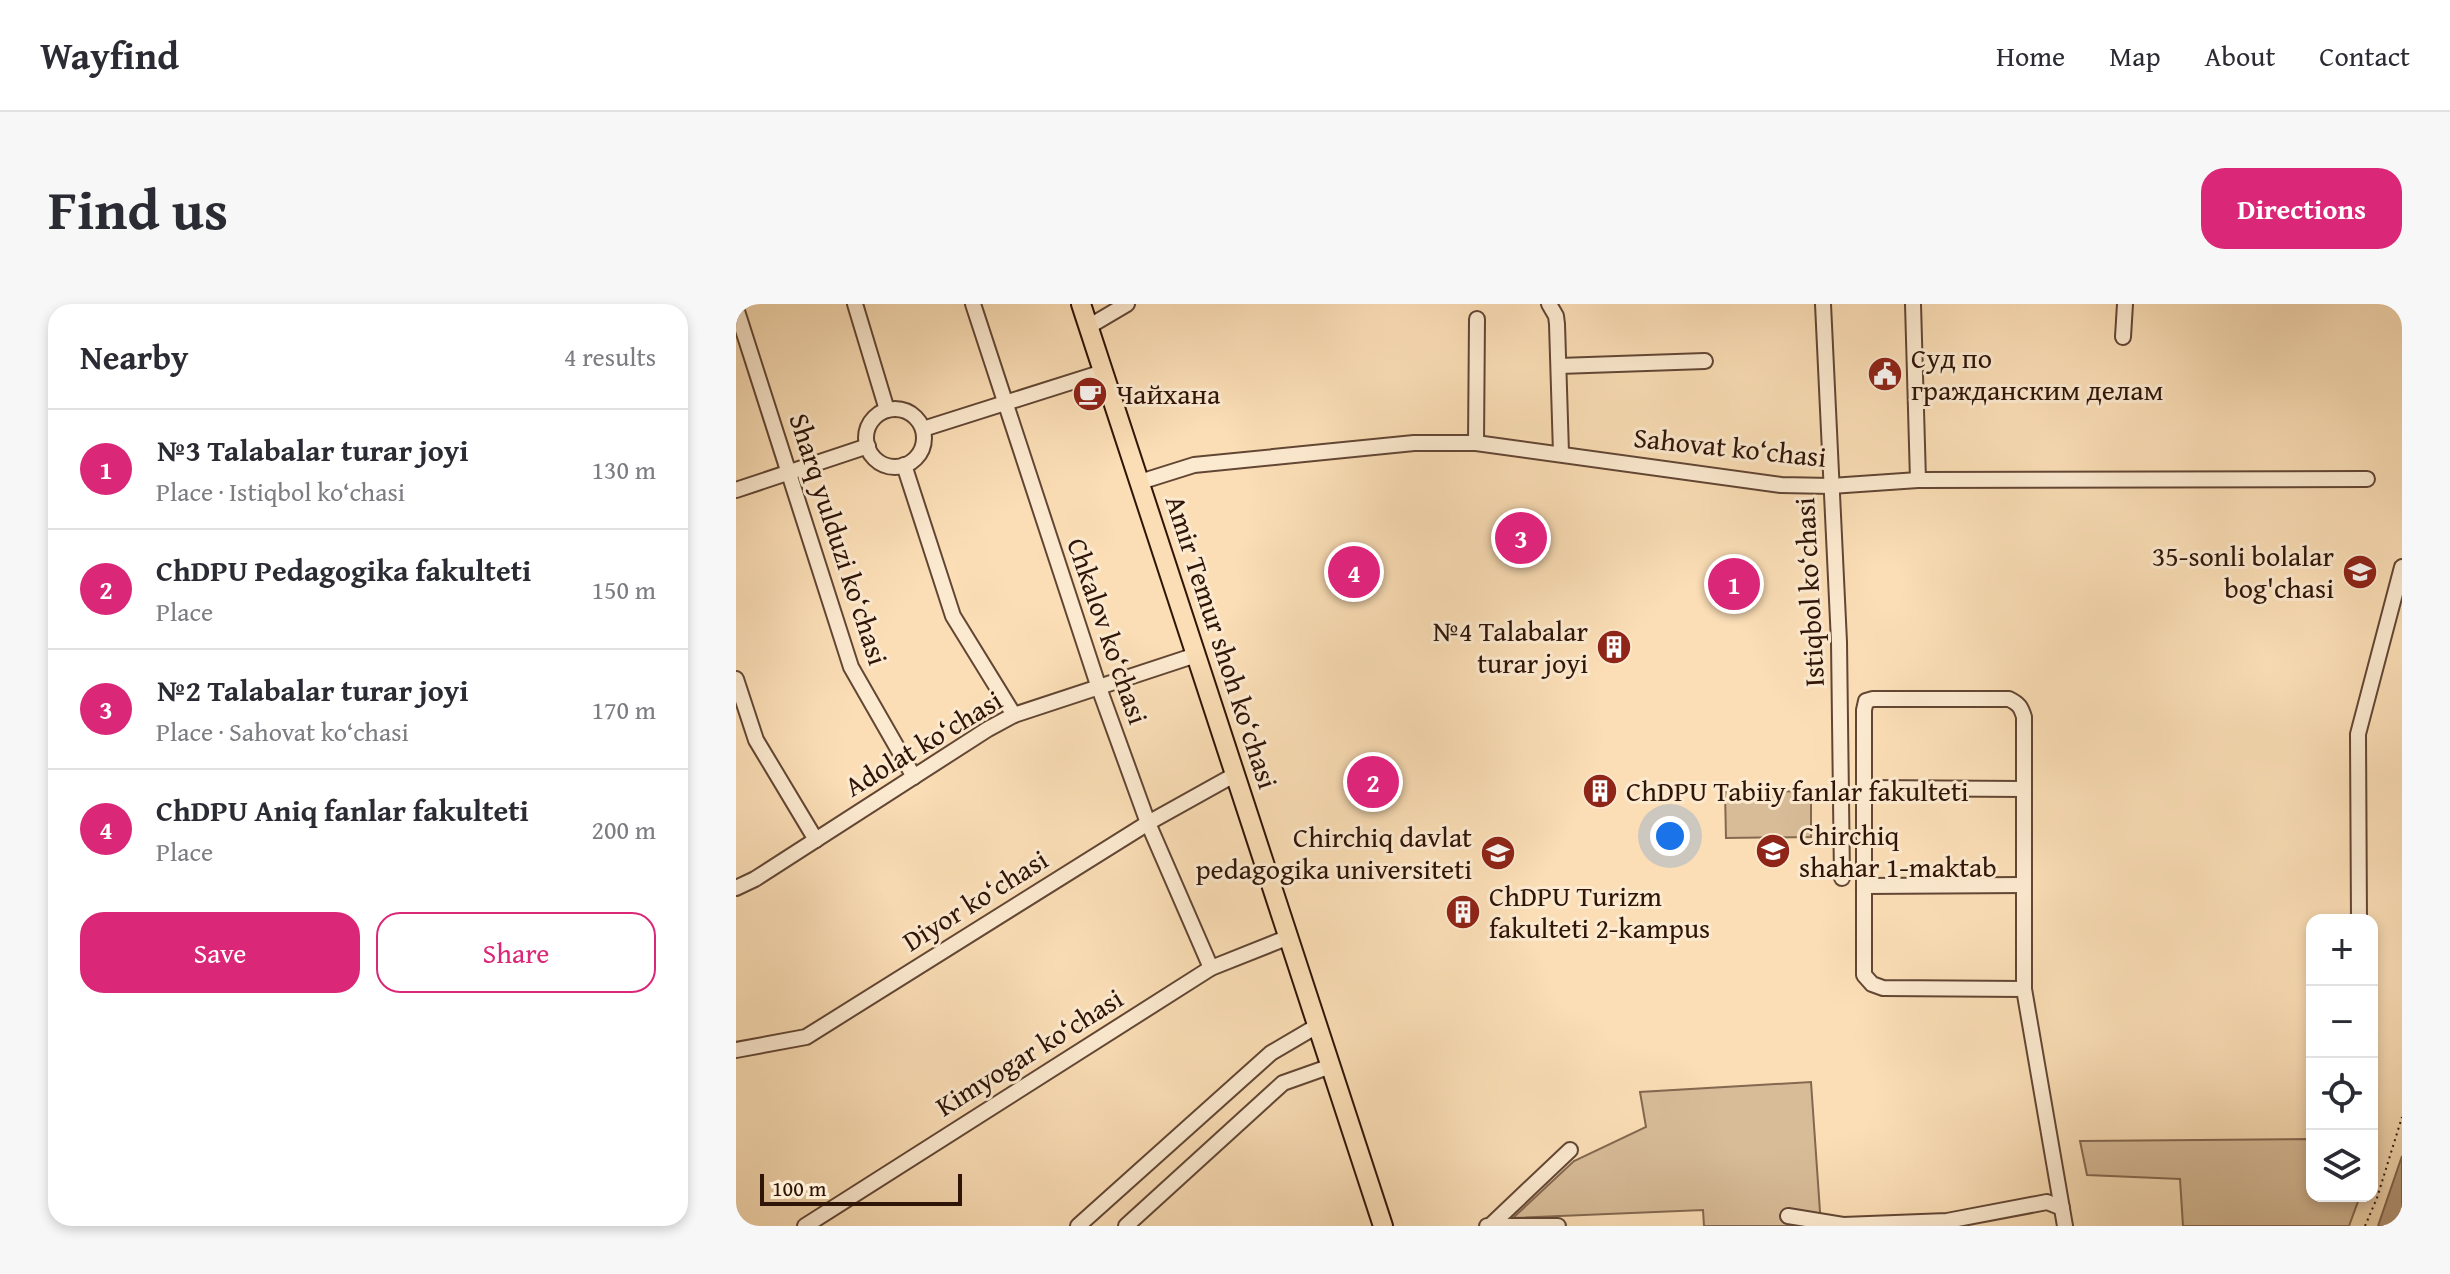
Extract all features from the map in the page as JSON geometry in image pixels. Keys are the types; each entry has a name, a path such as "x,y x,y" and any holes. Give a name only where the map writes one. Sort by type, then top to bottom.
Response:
{"main road":[{"name":"Amir Temur shoh ko‘chasi","path":"1081,304 1383,1226"}],"street":[{"path":"855,304 887,410"},
{"name":"Chkalov ko‘chasi","path":"973,304 1098,685 1148,823 1211,968"},
{"path":"1088,327 1127,304"},
{"path":"1549,304 1556,316 1561,453"},
{"name":"Istiqbol ko‘chasi","path":"1823,304 1839,642 1842,878"},
{"path":"1913,304 1918,480"},
{"path":"2123,337 2125,304"},
{"name":"Sharq yulduzi ko‘chasi","path":"736,308 851,667 914,777"},
{"path":"1476,443 1477,319"},
{"path":"1559,366 1705,361"},
{"path":"923,429 1103,372"},
{"path":"896,408 913,414 923,429 923,447 919,455 904,465 886,465 871,454 866,437 872,420 887,410 896,408"},
{"name":"Sahovat ko‘chasi","path":"1140,482 1194,465 1414,443 1476,443 1781,485 1831,486 1918,480 2367,479"},
{"path":"736,490 868,446"},
{"path":"904,465 953,616 1014,715"},
{"path":"2359,914 2358,734 2402,567"},
{"name":"Adolat ko‘chasi","path":"736,888 1014,715 1196,655"},
{"path":"736,679 756,740 816,840"},
{"path":"2024,989 1883,988 1872,984 1864,975 1866,701 2009,699 2018,703 2024,717 2024,989 2065,1226"},
{"name":"Diyor ko‘chasi","path":"736,1050 806,1037 1148,823 1236,774"},
{"path":"1864,788 2024,789"},
{"path":"1864,886 2024,885"},
{"name":"Kimyogar ko‘chasi","path":"805,1226 1211,968 1289,937"},
{"path":"1078,1226 1271,1053 1317,1026"},
{"path":"1126,1226 1283,1083 1331,1066"},
{"path":"1490,1225 1570,1150"},
{"path":"1788,1216 1843,1225 1947,1221 2047,1202 2062,1208"},
{"path":"1490,1225 1558,1226"}],"path":[{"path":"2365,1226 2402,1117"}],"shaded area":[{"path":"1811,791 1811,837 1726,838 1725,792"},
{"path":"1811,1082 1821,1226 1704,1226 1703,1210 1513,1218 1574,1161 1646,1127 1640,1092"},
{"path":"2306,1139 2306,1202 2358,1202 2349,1226 2183,1226 2180,1179 2087,1175 2080,1141"},
{"path":"2402,1156 2402,1226 2378,1226"}],"place":[{"name":"Суд по гражданским делам","path":"1885,374"},
{"name":"Чайхана","path":"1090,394"},
{"name":"№2 Talabalar turar joyi","path":"1521,538"},
{"name":"ChDPU Aniq fanlar fakulteti","path":"1354,572"},
{"name":"35-sonli bolalar bog'chasi","path":"2360,572"},
{"name":"№3 Talabalar turar joyi","path":"1734,584"},
{"name":"№4 Talabalar turar joyi","path":"1614,647"},
{"name":"ChDPU Pedagogika fakulteti","path":"1373,782"},
{"name":"ChDPU Tabiiy fanlar fakulteti","path":"1600,791"},
{"name":"Chirchiq shahar 1-maktab","path":"1773,851"},
{"name":"Chirchiq davlat pedagogika universiteti","path":"1498,853"},
{"name":"ChDPU Turizm fakulteti 2-kampus","path":"1463,912"}]}
